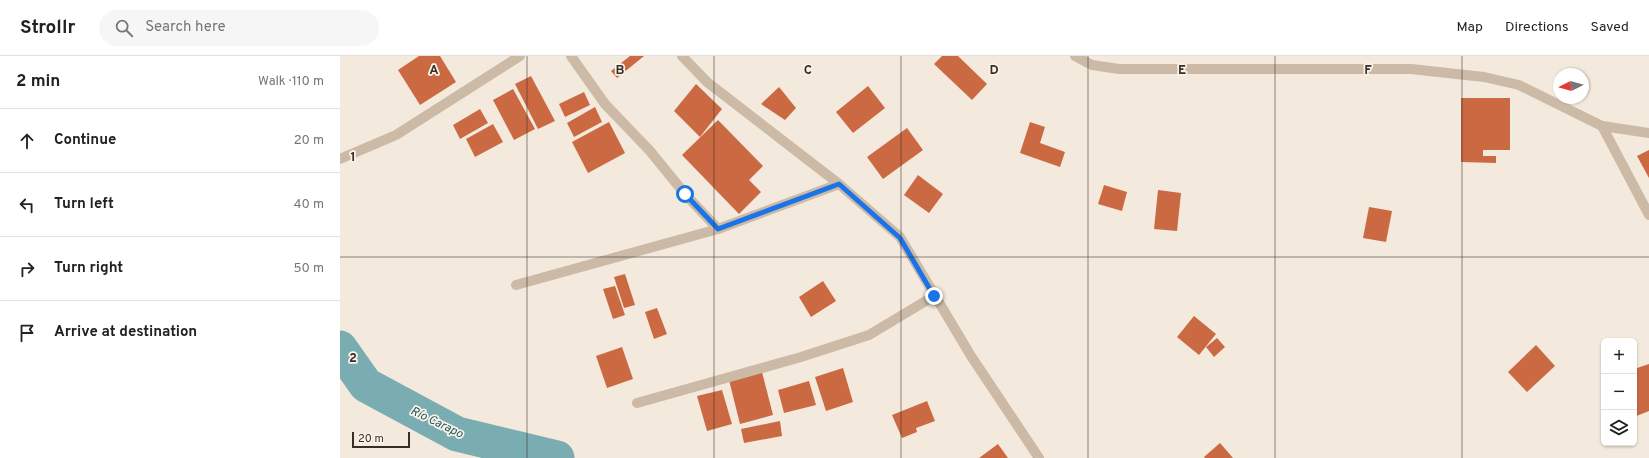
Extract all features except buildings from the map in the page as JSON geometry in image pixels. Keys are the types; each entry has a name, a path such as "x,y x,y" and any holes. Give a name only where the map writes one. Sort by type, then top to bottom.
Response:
{"street":[{"path":"343,158 396,135 520,56"},
{"path":"570,56 605,104 650,151 685,194 718,229"},
{"path":"682,56 706,82 839,184 900,238 971,356 1039,458"},
{"path":"1075,56 1092,65 1119,69 1411,69 1484,77 1519,85 1602,126 1649,133"},
{"path":"1602,126 1649,215"},
{"path":"516,285 718,229 839,184"},
{"path":"638,403 801,357 869,336 934,296"}],"waterway":[{"name":"Río Carapo","path":"340,348 366,385 457,434 557,458"}],"route":[{"path":"685,194 718,229 839,184 900,238 934,296"}]}
